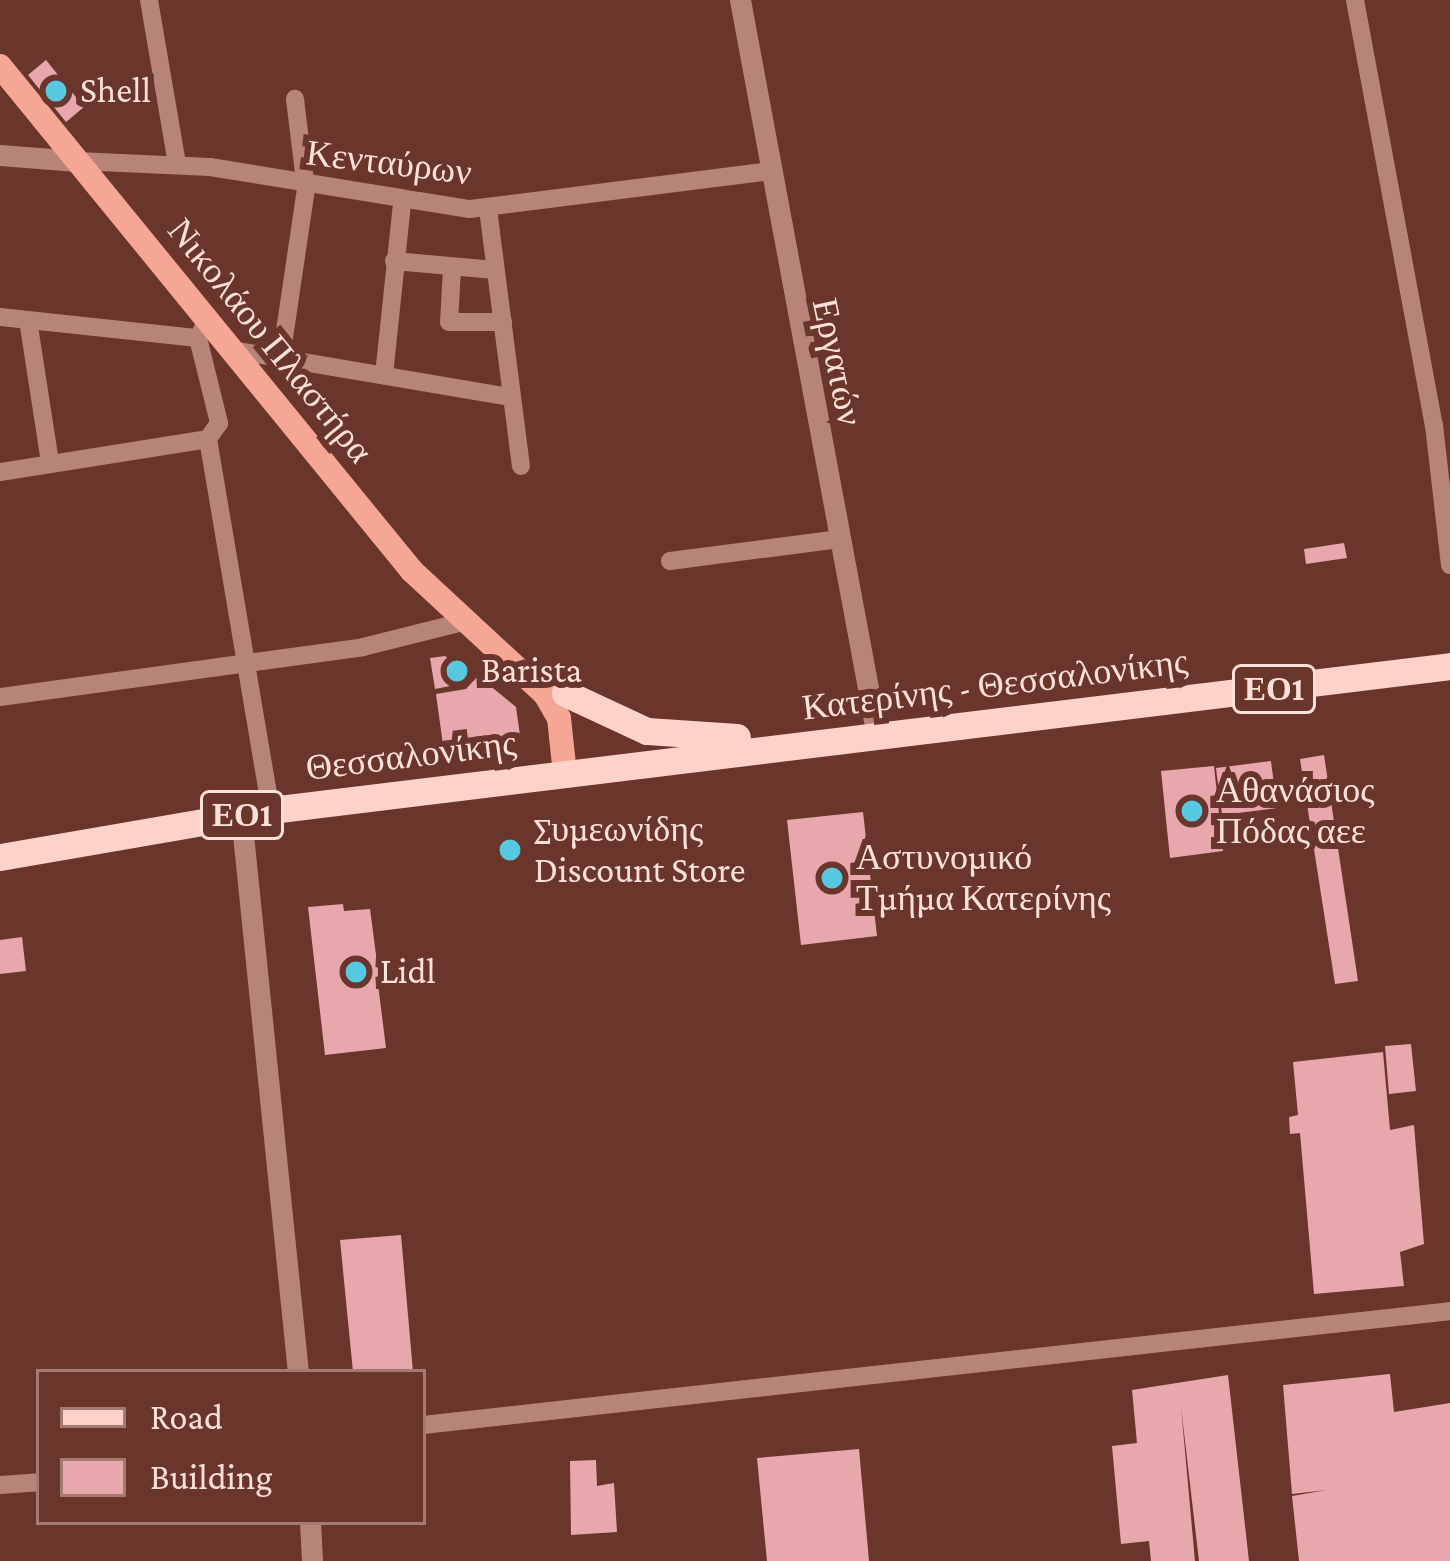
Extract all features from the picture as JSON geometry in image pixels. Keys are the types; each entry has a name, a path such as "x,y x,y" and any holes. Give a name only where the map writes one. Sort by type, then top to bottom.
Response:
{"main road":[{"name":"Νικολάου Πλαστήρα","path":"0,66 202,329 232,350 463,622 557,712 573,773"},
{"name":"Νικολάου Πλαστήρα","path":"496,650 565,693"},
{"name":"Κατερίνης - Θεσσαλονίκης","path":"761,748 1450,665"},
{"path":"565,693 647,731 730,735 761,748"},
{"path":"565,693 573,773"},
{"name":"Θεσσαλονίκης","path":"0,857 271,810 761,748"}],"street":[{"path":"149,0 177,164"},
{"name":"Εργατών","path":"740,0 877,736"},
{"path":"1355,0 1434,425 1450,565"},
{"path":"280,358 306,189 295,100"},
{"name":"Κενταύρων","path":"0,154 177,164 402,203 488,209 769,171"},
{"path":"383,375 402,203"},
{"path":"488,209 521,466"},
{"path":"394,261 495,270"},
{"path":"452,269 449,322 503,322"},
{"path":"0,317 202,329 220,423 208,439 0,472"},
{"path":"28,320 50,462"},
{"path":"232,350 511,398"},
{"path":"208,439 271,810"},
{"path":"670,561 840,538"},
{"path":"0,697 415,639 463,622"},
{"path":"241,815 298,1369"},
{"path":"426,1425 1450,1310"},
{"path":"0,1485 36,1482"},
{"path":"310,1525 312,1561"}],"building":[{"name":"Shell","path":"46,60 84,107 66,122 28,75"},
{"path":"1344,543 1347,558 1306,564 1304,549"},
{"path":"445,656 463,670 455,685 435,689 430,658"},
{"path":"478,676 516,707 520,735 443,745 436,694 466,689"},
{"path":"1324,755 1358,981 1335,984 1300,759"},
{"path":"1271,761 1277,808 1222,815 1216,768"},
{"name":"Αθανάσιος Πόδας αεε","path":"1214,766 1223,851 1170,858 1161,771"},
{"name":"Αστυνομικό Τμήμα Κατερίνης","path":"863,812 877,936 801,945 787,820"},
{"name":"Lidl","path":"343,904 344,911 370,909 377,962 396,960 398,982 378,984 386,1048 325,1055 308,907"},
{"path":"22,937 26,971 0,974 0,940"},
{"path":"1411,1044 1416,1091 1389,1094 1385,1046"},
{"path":"1383,1052 1390,1130 1414,1125 1424,1244 1400,1252 1404,1286 1314,1294 1300,1133 1290,1134 1289,1117 1298,1115 1293,1062"},
{"path":"401,1235 413,1369 353,1369 340,1240"},
{"path":"1390,1374 1394,1412 1450,1403 1450,1561 1299,1561 1292,1496 1327,1490 1292,1494 1283,1385"},
{"path":"1228,1375 1249,1561 1199,1561 1181,1407 1195,1561 1151,1561 1149,1541 1121,1544 1112,1446 1137,1443 1132,1390"},
{"path":"859,1449 869,1561 767,1561 757,1458"},
{"path":"596,1460 597,1486 614,1483 617,1532 571,1535 570,1461"}],"place":[{"name":"Shell","path":"56,91"},
{"name":"Barista","path":"457,671"},
{"name":"Αθανάσιος Πόδας αεε","path":"1192,811"},
{"name":"Συμεωνίδης Discount Store","path":"510,850"},
{"name":"Αστυνομικό Τμήμα Κατερίνης","path":"832,878"},
{"name":"Lidl","path":"356,972"}]}
